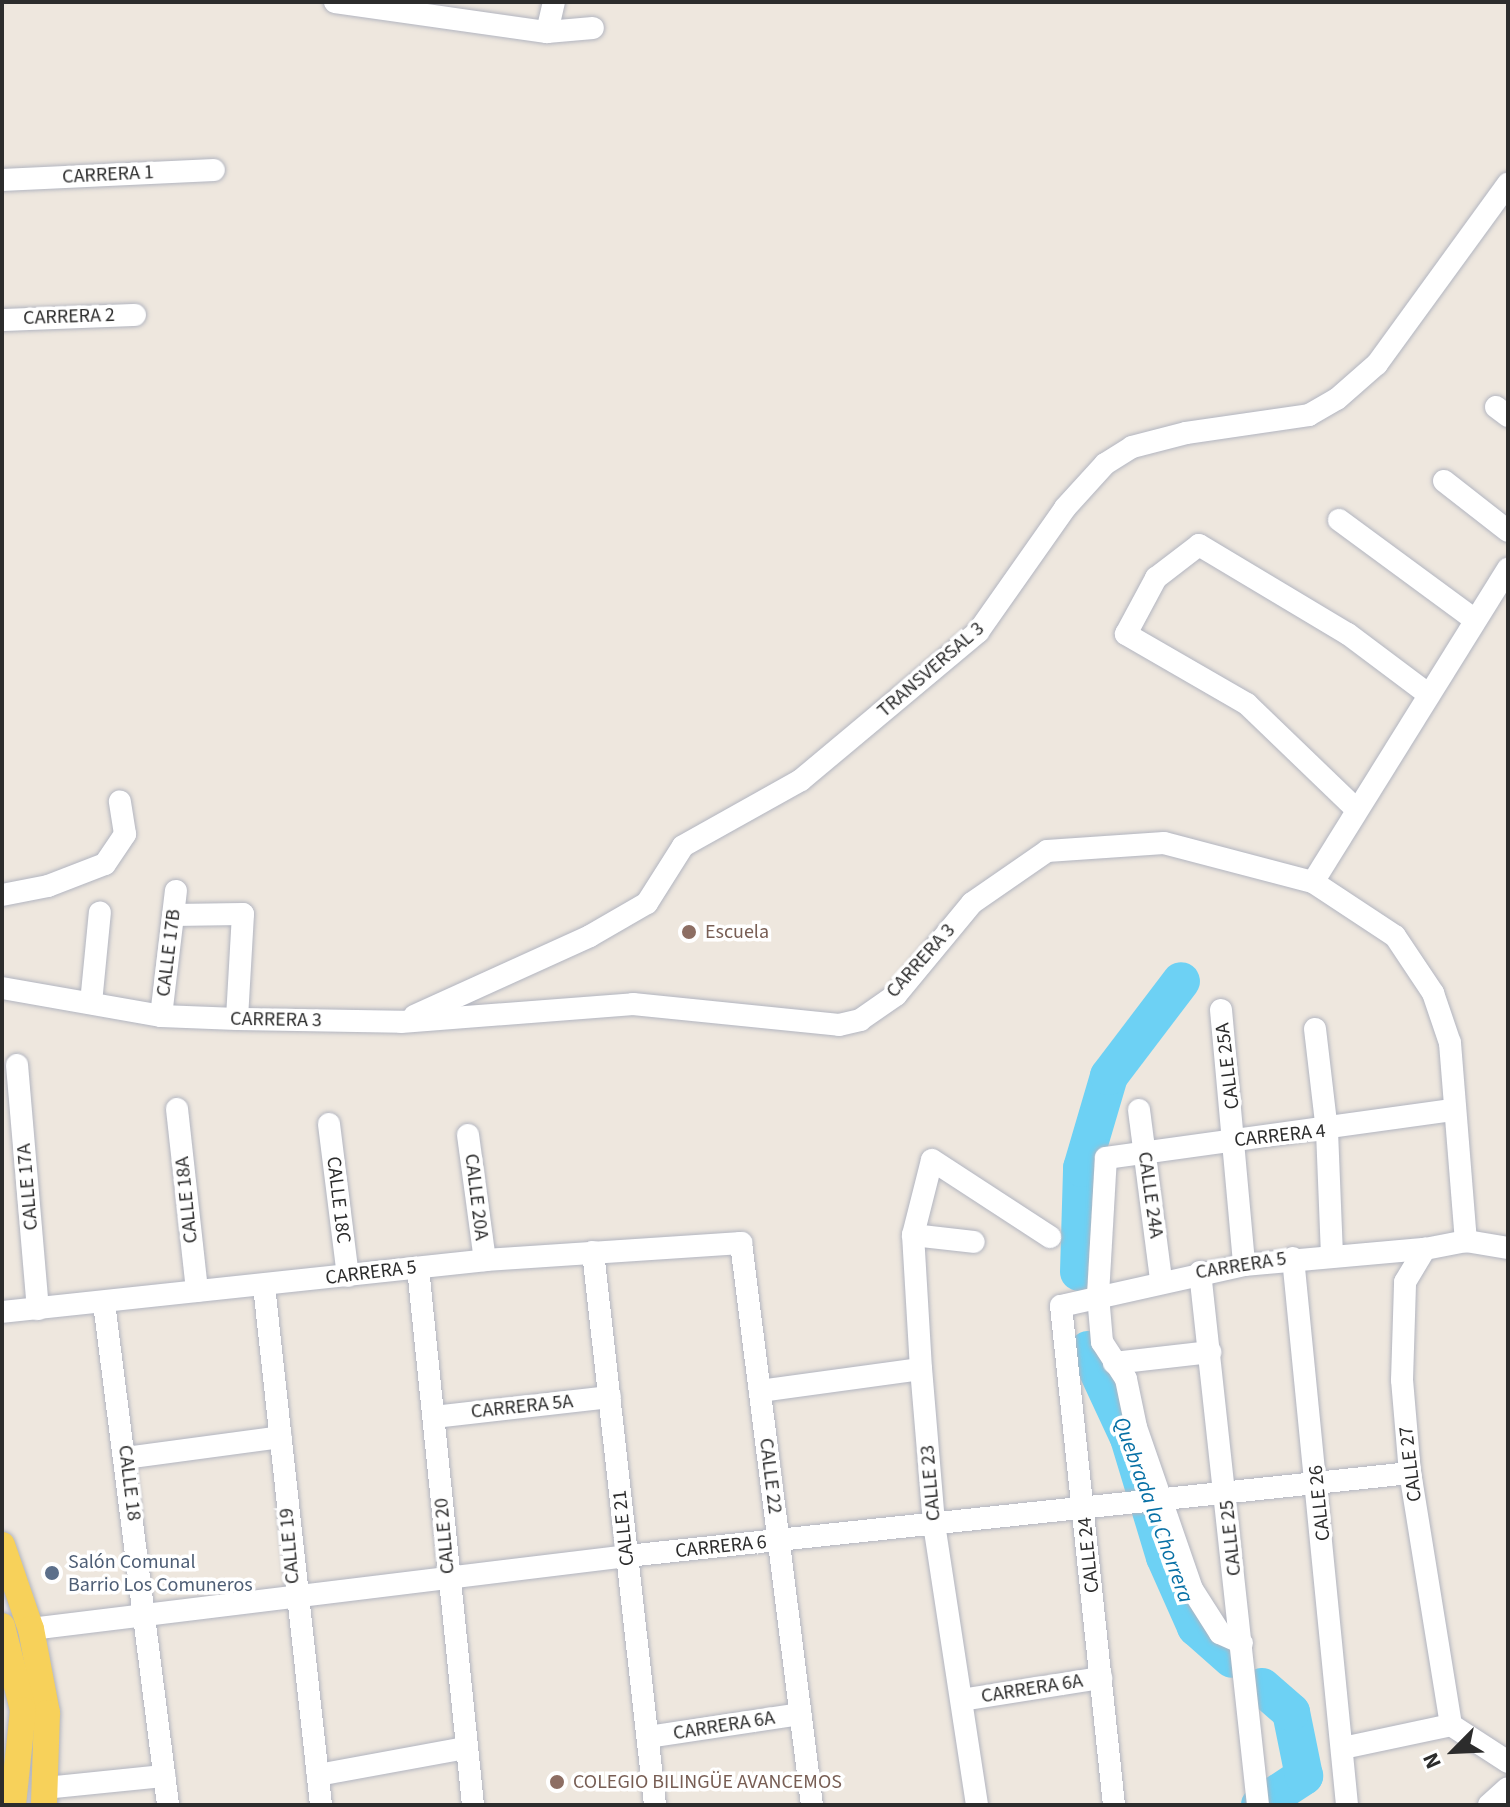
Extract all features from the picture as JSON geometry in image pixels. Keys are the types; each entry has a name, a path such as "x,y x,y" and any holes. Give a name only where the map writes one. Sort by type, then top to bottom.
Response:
{"main road":[{"path":"2,1545 31,1629 47,1713 44,1796"},
{"path":"3,1631 23,1710 13,1805"}],"street":[{"path":"335,2 458,12 547,32 593,28"},
{"path":"547,32 554,2"},
{"name":"CARRERA 1","path":"2,180 214,170"},
{"name":"TRANSVERSAL 3","path":"401,1022 590,936 647,903 683,846 801,780 978,632 1065,508 1105,464 1132,447 1186,433 1309,415 1337,399 1377,364 1508,184"},
{"name":"CARRERA 2","path":"2,320 135,315"},
{"path":"1444,481 1508,531"},
{"path":"1339,520 1475,620"},
{"path":"1356,809 1247,704 1126,634 1156,578 1199,545 1348,634 1428,694"},
{"path":"1313,882 1508,569"},
{"path":"2,895 48,886 105,864 125,834 120,801"},
{"name":"CARRERA 3","path":"2,988 161,1016 401,1022 633,1004 839,1025 860,1020 896,995 972,903 1047,851 1164,843 1313,882 1395,936 1433,993 1450,1043 1466,1241"},
{"name":"CALLE 17B","path":"161,1016 176,891"},
{"path":"91,1003 100,912"},
{"path":"173,915 243,914 237,1019"},
{"name":"CALLE 25A","path":"1221,1010 1237,1140 1244,1265"},
{"path":"1315,1029 1327,1131 1332,1254"},
{"name":"CALLE 17A","path":"17,1065 38,1309"},
{"name":"CALLE 18A","path":"177,1109 197,1291"},
{"name":"CALLE 24A","path":"1139,1110 1161,1280"},
{"name":"CARRERA 4","path":"1098,1295 1106,1158 1327,1131 1454,1110"},
{"name":"CALLE 18C","path":"329,1124 348,1276"},
{"name":"CALLE 20A","path":"468,1135 485,1260"},
{"name":"CALLE 23","path":"977,1805 934,1523 921,1369 913,1235 932,1160 1050,1237"},
{"path":"913,1235 974,1242"},
{"path":"1425,1249 1466,1241 1508,1248"},
{"name":"CARRERA 5","path":"2,1312 485,1260 741,1243"},
{"name":"CALLE 22","path":"741,1243 812,1805"},
{"name":"CARRERA 5","path":"1061,1306 1161,1280 1244,1265 1332,1254 1425,1249"},
{"name":"CALLE 27","path":"1425,1249 1405,1282 1402,1380 1410,1473 1451,1725"},
{"name":"CALLE 21","path":"593,1252 655,1805"},
{"name":"CALLE 26","path":"1293,1258 1318,1481 1347,1805"},
{"name":"CALLE 20","path":"418,1268 473,1805"},
{"name":"CALLE 25","path":"1200,1272 1258,1805"},
{"name":"CALLE 19","path":"264,1286 295,1596 321,1805"},
{"path":"1098,1295 1102,1342 1126,1379 1136,1427 1192,1589 1220,1633 1242,1643"},
{"name":"CALLE 18","path":"104,1303 168,1805"},
{"name":"CALLE 24","path":"1061,1306 1114,1805"},
{"path":"1114,1363 1210,1352"},
{"path":"760,1391 921,1369"},
{"name":"CARRERA 5A","path":"434,1417 610,1397"},
{"path":"126,1458 281,1437"},
{"name":"CARRERA 6","path":"31,1629 627,1556 1084,1507 1226,1495 1318,1481 1410,1473"},
{"name":"CARRERA 6A","path":"962,1700 1101,1678"},
{"name":"CARRERA 6A","path":"648,1737 800,1714"},
{"path":"1343,1748 1451,1725 1508,1762"},
{"path":"318,1775 465,1748"},
{"path":"44,1796 164,1776"},
{"path":"1489,1805 1508,1788"}],"waterway":[{"name":"Quebrada la Chorrera","path":"1079,1272 1082,1168 1109,1076 1181,981"},
{"name":"Quebrada la Chorrera","path":"1088,1350 1129,1438 1165,1557 1196,1627 1232,1659"},
{"path":"1260,1805 1304,1776 1291,1712 1262,1687"}],"place":[{"name":"Escuela","path":"689,932"},
{"name":"Salón Comunal Barrio Los Comuneros","path":"52,1573"},
{"name":"COLEGIO BILINGÜE AVANCEMOS","path":"557,1782"}]}
